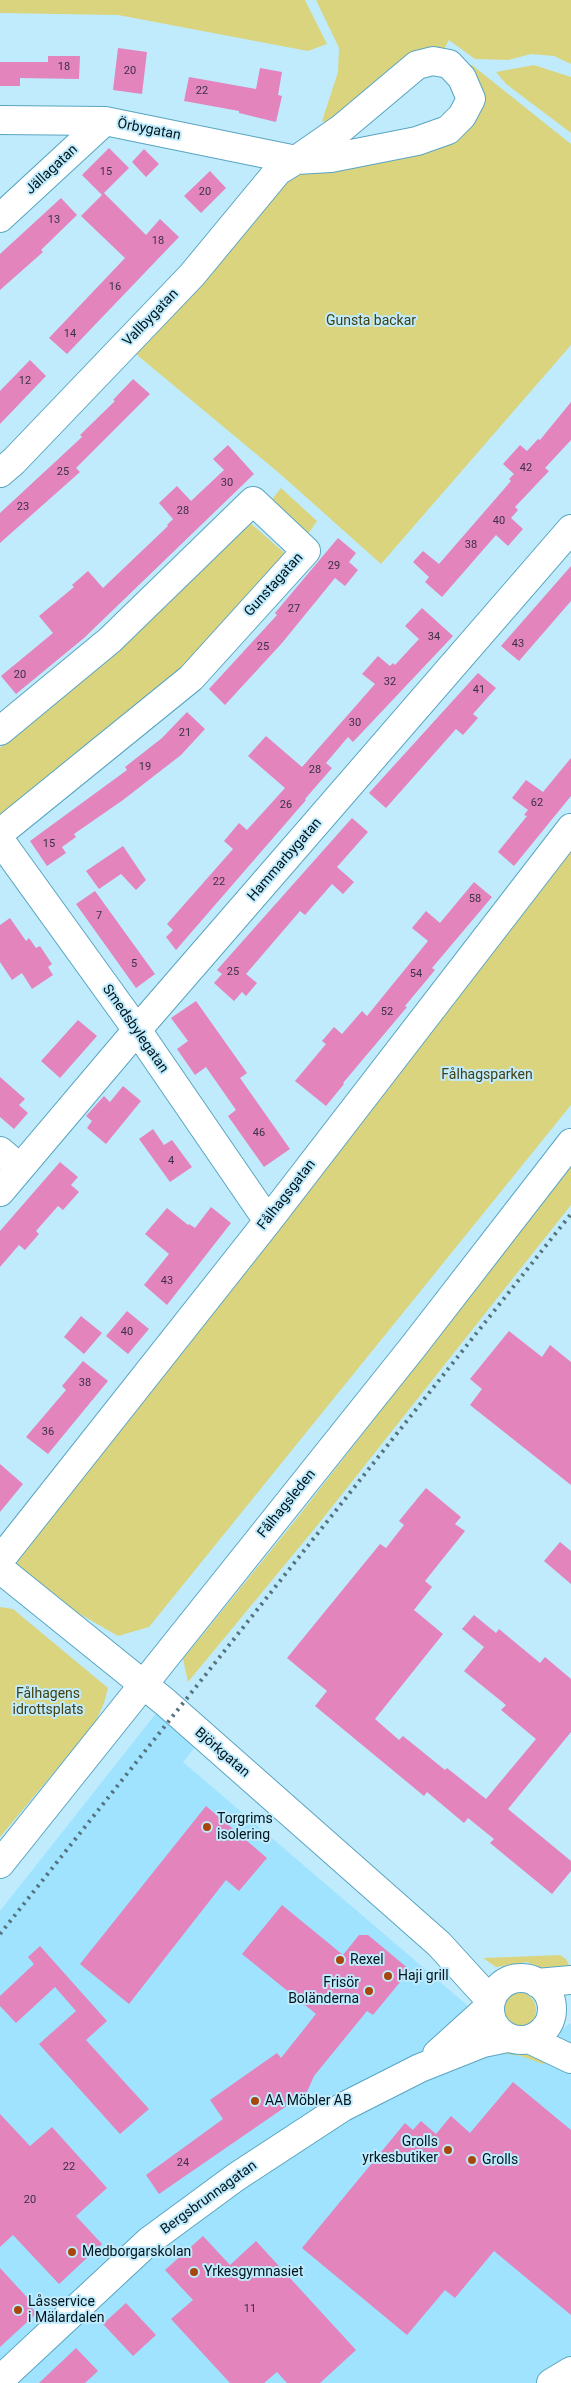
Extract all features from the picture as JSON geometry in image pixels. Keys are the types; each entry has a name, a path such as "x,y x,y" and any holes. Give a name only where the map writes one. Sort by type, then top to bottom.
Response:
{"street":[{"name":"Vallbygatan","path":"0,473 20,455 192,274 278,171 342,128 417,65 433,61 450,64 469,89 471,99 462,116 448,130 417,141 331,158 296,160"},
{"name":"Örbygatan","path":"0,120 105,121 296,160"},
{"name":"Jällagatan","path":"0,218 105,121"},
{"name":"Gunstagatan","path":"0,731 110,640 253,502 306,551 191,678 0,833"},
{"name":"Hammarbygatan","path":"0,1192 10,1160 137,1030 571,529"},
{"name":"Fålhagsgatan","path":"0,1560 268,1220 571,828"},
{"name":"Smedsbylegatan","path":"0,840 137,1030 268,1220"},
{"name":"Fålhagsleden","path":"0,1864 413,1347 571,1143"},
{"name":"Björkgatan","path":"0,1569 142,1684 439,1944 470,1960 495,1997"},
{"path":"571,1980 538,1983 521,1978 495,1997 491,2019 497,2030 571,2059"},
{"path":"538,1983 546,1991 557,2011 571,2044"},
{"name":"Bergsbrunnagatan","path":"420,2068 495,1997"},
{"path":"518,2038 540,2034 557,2011"},
{"name":"Bergsbrunnagatan","path":"0,2380 157,2235 236,2176 344,2107 420,2068 484,2043 518,2038"},
{"path":"552,2383 571,2371"}],"shaded area":[{"path":"165,1702 204,1736 183,1762 467,2005 520,2057 571,2023 571,2383 0,2383 0,1911"}],"green space":[{"path":"0,0 305,0 327,44 308,51 118,15 0,13"},
{"path":"316,0 571,0 571,64 554,56 531,54 508,60 475,59 449,40 443,51 421,54 389,69 329,123 322,121 338,72 339,48"},
{"name":"Gunsta backar","path":"449,64 472,65 571,144 571,345 381,564 279,473 125,345 278,171 462,116"},
{"path":"534,65 571,77 571,133 506,84 496,72"},
{"path":"281,488 317,521 308,534 270,502"},
{"path":"248,521 288,556 185,671 0,819 0,748"},
{"name":"Fålhagsparken","path":"571,828 571,1105 149,1627 118,1636 0,1568"},
{"path":"571,1167 571,1205 316,1527 188,1682 183,1659 294,1522"},
{"name":"Fålhagens idrottsplats","path":"0,1607 13,1609 108,1688 95,1723 0,1837"},
{"path":"560,1955 566,1959 571,1969 549,1972 527,1962 496,1967 483,1958"},
{"path":"518,1992 530,1998 536,2010 530,2022 518,2028 506,2022 500,2010 506,1998"},
{"path":"508,2048 515,2051 526,2051 550,2062 543,2064 521,2056 501,2053 479,2057"}],"building":[{"path":"118,48 147,52 142,94 113,90"},
{"path":"48,56 80,56 79,79 20,78 20,86 0,86 0,62 48,62"},
{"path":"260,68 282,72 278,95 282,96 276,122 239,113 239,111 184,101 189,77 256,89"},
{"path":"109,148 129,168 104,193 146,235 160,219 179,237 67,354 49,338 125,258 81,216 102,195 82,175"},
{"path":"144,149 159,164 146,177 132,162"},
{"path":"210,171 226,188 201,213 184,196"},
{"path":"61,198 77,215 41,250 43,252 0,290 0,254"},
{"path":"30,360 46,376 0,424 0,391"},
{"path":"133,379 150,394 76,468 80,472 0,543 0,513 82,437 80,435 115,401 113,400"},
{"path":"571,402 571,440 545,468 549,471 515,507 518,510 511,518 523,529 508,546 496,535 442,597 425,582 429,577 413,562 423,551 439,564 511,481 509,479 514,474 503,464 520,445 527,451 538,439 540,440"},
{"path":"228,445 254,474 84,638 16,694 1,676 53,633 39,616 74,587 72,585 88,571 103,588 173,519 159,503 177,486 191,501 224,470 213,459"},
{"path":"338,538 356,553 349,562 358,570 345,586 335,578 282,643 225,705 209,689 277,615 275,613"},
{"path":"571,566 571,601 519,661 501,646"},
{"path":"422,608 453,636 353,742 348,737 326,763 332,768 176,950 166,937 173,930 167,924 233,849 224,841 239,823 247,830 285,788 248,756 266,736 302,767 375,684 362,674 378,656 390,666 393,663 395,665 419,639 405,626"},
{"path":"478,673 496,688 473,714 478,718 463,735 456,729 386,808 369,793"},
{"path":"187,712 205,729 181,755 123,800 74,834 76,837 62,847 66,853 47,866 30,841 127,770 125,767 162,738"},
{"path":"571,758 571,796 514,866 498,852 527,816 524,815 528,810 512,798 526,780 543,792"},
{"path":"352,818 368,832 337,867 354,882 343,894 332,884 305,915 300,911 246,974 257,983 246,996 242,992 234,1001 214,983 222,974 217,970"},
{"path":"123,846 146,880 136,890 121,874 99,889 86,871"},
{"path":"474,882 492,897 432,968 435,970 405,1006 407,1007 326,1106 295,1081 326,1044 322,1041 334,1027 342,1034 362,1011 367,1016 428,941 412,928 426,911 440,923"},
{"path":"95,891 155,974 136,988 76,904"},
{"path":"10,918 26,941 29,938 36,948 40,946 52,964 48,967 53,975 32,989 22,973 12,980 0,962 0,925"},
{"path":"196,1001 247,1073 240,1078 290,1149 264,1167 228,1116 236,1110 206,1067 195,1075 177,1049 188,1041 171,1018"},
{"path":"78,1020 97,1036 60,1078 41,1061"},
{"path":"0,1077 25,1099 19,1105 28,1113 14,1129 0,1117"},
{"path":"123,1086 141,1101 106,1144 87,1128 92,1121 86,1116 104,1096 110,1102"},
{"path":"153,1129 164,1145 172,1140 192,1167 170,1182 139,1139"},
{"path":"60,1162 78,1177 71,1185 79,1192 63,1210 58,1206 36,1231 39,1234 25,1250 19,1245 0,1267 0,1231"},
{"path":"211,1207 231,1223 167,1305 144,1285 169,1254 145,1234 167,1208 188,1225 195,1228"},
{"path":"127,1311 149,1329 128,1354 106,1336"},
{"path":"81,1316 102,1333 84,1354 64,1337"},
{"path":"509,1331 542,1357 550,1345 571,1362 571,1485 470,1405 482,1389 470,1379"},
{"path":"83,1361 108,1381 48,1454 26,1437 66,1390 62,1386"},
{"path":"0,1464 23,1484 0,1512"},
{"path":"426,1488 461,1517 455,1524 465,1531 425,1581 432,1587 414,1610 443,1634 375,1719 399,1740 403,1736 445,1770 447,1768 486,1799 536,1739 501,1710 506,1705 464,1671 484,1647 462,1629 474,1615 496,1633 499,1629 540,1663 545,1657 571,1679 571,1732 508,1809 571,1861 571,1871 552,1894 490,1843 494,1839 468,1818 464,1823 427,1792 424,1796 315,1706 327,1691 287,1658 380,1544 386,1548 404,1525 399,1521"},
{"path":"560,1542 571,1551 571,1584 544,1561"},
{"path":"206,1806 267,1858 239,1891 226,1880 129,2004 80,1964"},
{"path":"282,1905 343,1955 359,1935 368,1935 410,1970 373,2015 367,2011 314,2076 307,2092 159,2194 146,2175 223,2119 210,2100 277,2053 281,2058 316,2014 242,1954"},
{"path":"40,1946 107,2021 86,2040 149,2109 120,2134 39,2044 76,2011 55,1987 16,2023 0,2006 0,1996 34,1964 28,1957"},
{"path":"513,2082 571,2130 571,2315 494,2251 455,2298 445,2290 407,2335 302,2248 405,2123 413,2130 421,2121 436,2134 451,2116 470,2133"},
{"path":"0,2114 30,2146 52,2127 107,2188 76,2216 102,2244 59,2284 13,2235 0,2247"},
{"path":"203,2236 230,2265 256,2241 356,2350 320,2383 287,2383 277,2372 264,2383 230,2383 171,2319 193,2300 165,2270"},
{"path":"0,2268 35,2306 32,2308 37,2313 0,2347"},
{"path":"126,2303 156,2335 133,2356 103,2324"},
{"path":"76,2348 98,2371 85,2383 39,2383"}],"railway":[{"path":"0,1934 571,1214"}],"place":[{"name":"Torgrims isolering","path":"207,1827"},
{"name":"Rexel","path":"340,1960"},
{"name":"Haji grill","path":"388,1976"},
{"name":"Frisör Boländerna","path":"369,1991"},
{"name":"AA Möbler AB","path":"255,2101"},
{"name":"Grolls yrkesbutiker","path":"448,2150"},
{"name":"Grolls","path":"472,2160"},
{"name":"Medborgarskolan","path":"72,2252"},
{"name":"Yrkesgymnasiet","path":"194,2272"},
{"name":"Låsservice i Mälardalen","path":"18,2310"}]}
